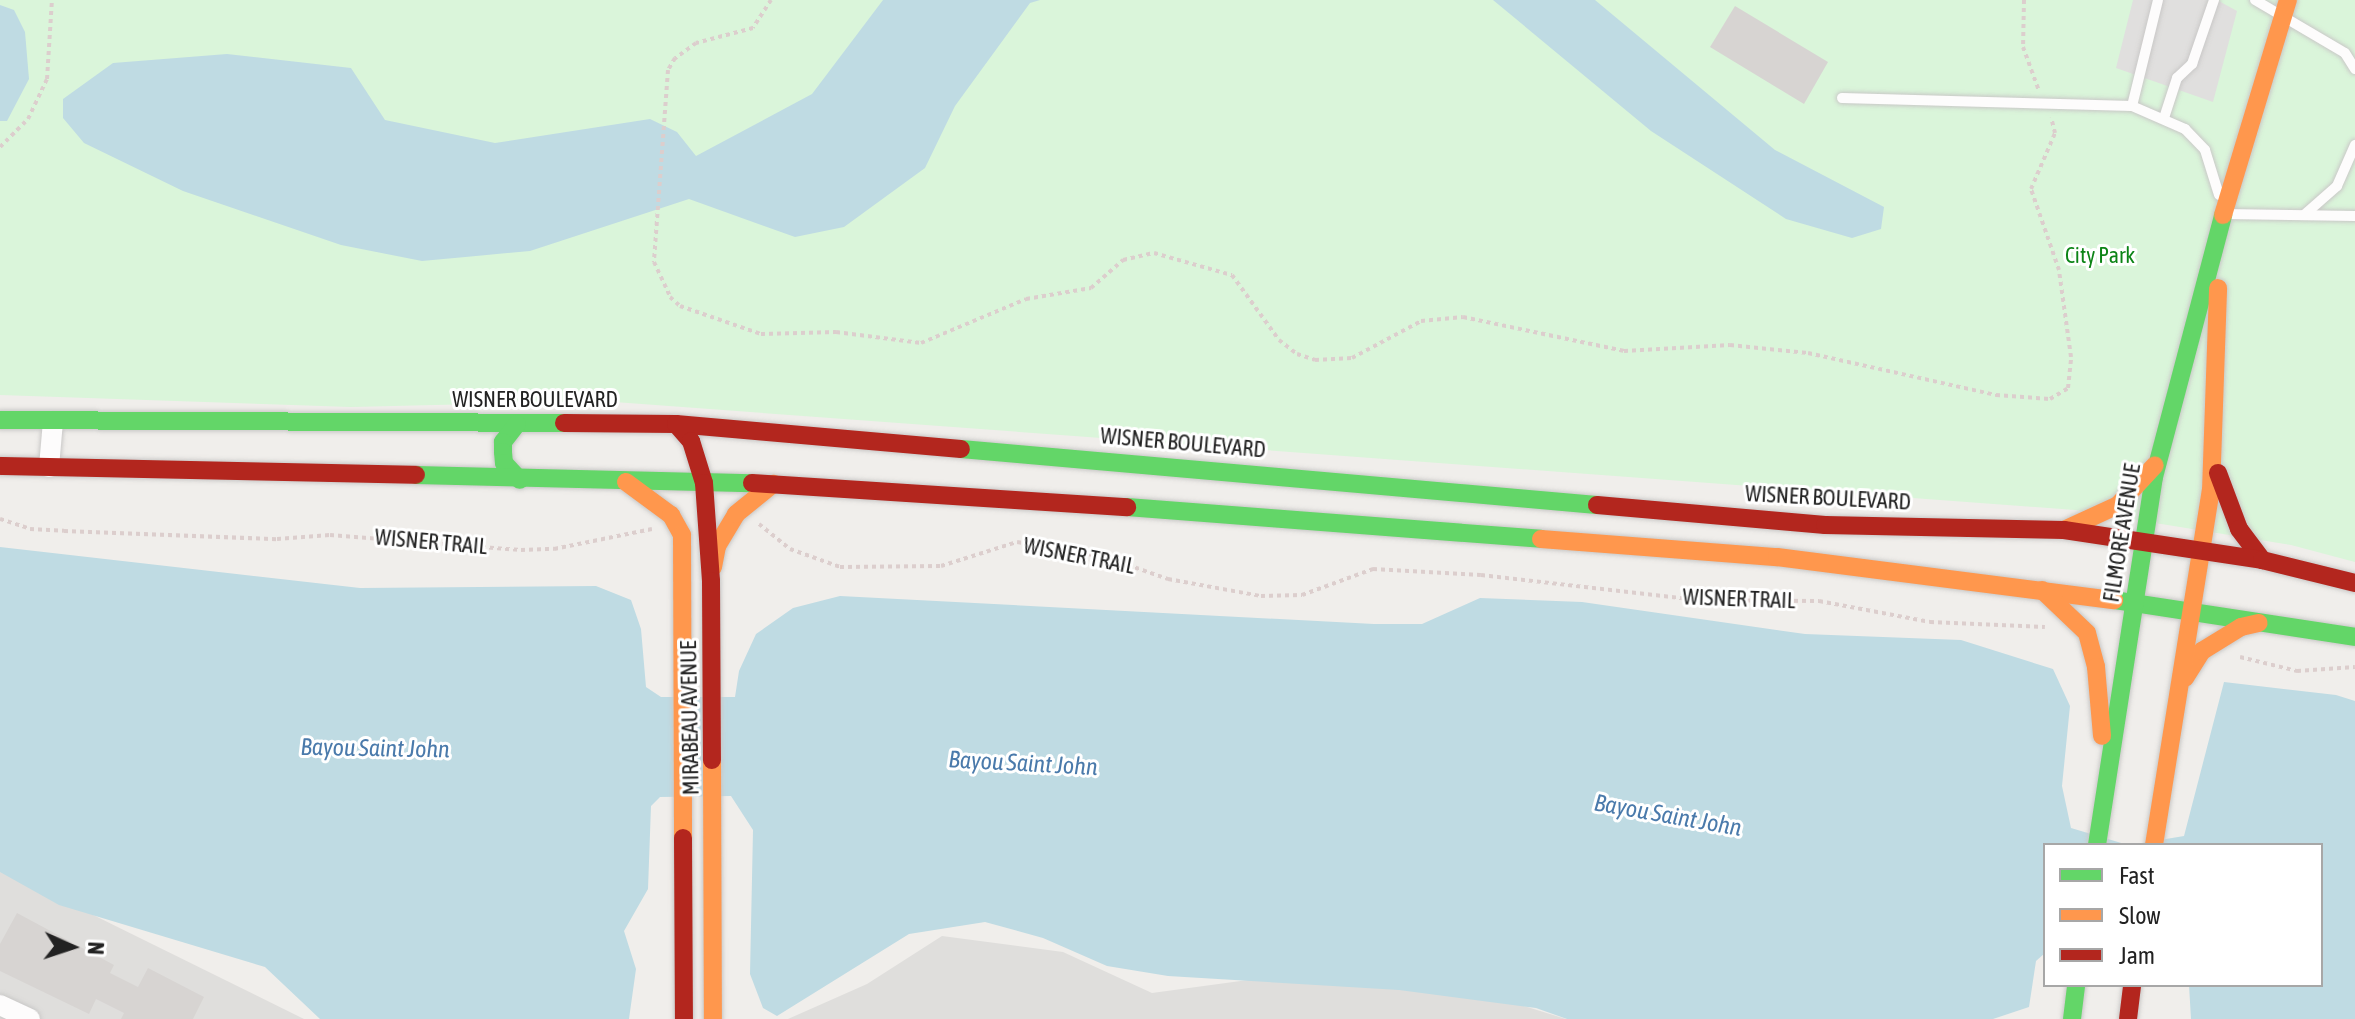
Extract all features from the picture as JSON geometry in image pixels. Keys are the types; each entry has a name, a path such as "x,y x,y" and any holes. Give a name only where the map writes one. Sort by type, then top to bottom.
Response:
{"street":[{"name":"FILMORE AVENUE","path":"2097,840 2158,460 2221,234 2245,130 2285,8"},
{"name":"FILMORE AVENUE","path":"2155,842 2202,550 2211,456 2221,234"},
{"name":"WISNER BOULEVARD","path":"0,420 676,424 1825,525 2064,530 2262,560 2355,583"},
{"path":"49,467 53,421"},
{"path":"517,424 503,442 503,452 504,463 520,480"},
{"name":"MIRABEAU AVENUE","path":"676,424 691,441 704,483 711,581 716,828 713,1019"},
{"path":"2211,456 2227,504 2262,560"},
{"path":"2064,530 2124,500 2158,460"},
{"path":"0,466 773,484 1497,533 1777,557 2040,589 2355,637"},
{"path":"626,482 675,522"},
{"path":"711,581 717,546 732,519 773,484"},
{"name":"MIRABEAU AVENUE","path":"675,522 685,560 684,1019"},
{"path":"2040,589 2087,633 2096,667 2106,784"},
{"path":"2182,683 2202,651 2241,627 2261,622"},
{"path":"2072,1019 2076,987"},
{"path":"2128,1019 2132,987"},
{"path":"0,1005 30,1019"}],"lane":[{"path":"2132,106 2158,0"},
{"path":"2164,118 2177,78 2192,64 2214,0"},
{"path":"2255,0 2285,8 2350,56 2355,69"},
{"path":"1842,98 2132,106 2185,129 2205,150 2226,215 2355,216"},
{"path":"2303,216 2337,186 2355,145"}],"path":[{"path":"0,147 28,119 47,79 52,0"},
{"path":"771,0 753,28 696,43 675,58 663,114 654,262 670,297 693,314 761,334 836,332 921,343 1026,299 1091,288 1123,260 1154,253 1232,275 1279,340 1297,354 1315,360 1352,358 1421,321 1463,317 1624,351 1730,345 1808,353 1996,395 2050,399 2068,388 2071,357 2059,270 2031,189 2055,133 2023,47 2024,0"},
{"name":"WISNER TRAIL","path":"0,519 30,529 277,539 330,535 521,550 598,541 675,522"},
{"name":"WISNER TRAIL","path":"732,519 757,522 790,549 840,567 929,568 1017,542 1105,557 1168,579 1261,596 1302,595 1373,569 1698,600 1819,601 1930,622 2050,628"},
{"path":"2226,655 2297,671 2355,667"}],"shaded area":[{"path":"2133,0 2217,0 2237,11 2213,102 2116,68"},
{"path":"0,869 304,1019 0,1019"},
{"path":"942,936 1063,952 1152,993 1381,962 1566,1019 788,1019 867,984"}],"green space":[{"name":"City Park","path":"0,0 2355,0 2355,562 2291,545 2075,510 601,401 351,407 0,395"}],"water":[{"path":"883,0 1040,0 1030,3 955,106 925,168 844,227 795,237 689,199 530,251 422,261 341,245 183,191 84,143 63,118 63,99 113,63 227,54 351,68 385,120 495,143 650,119 677,132 696,156 812,94"},
{"path":"1493,0 1595,0 1775,150 1884,207 1881,229 1852,238 1786,219 1651,131"},
{"path":"0,5 14,10 25,32 29,79 7,121 0,121"},
{"name":"Bayou Saint John","path":"0,547 360,588 596,586 631,600 641,629 646,687 661,697 735,697 739,671 756,634 793,608 840,596 1374,624 1422,624 1480,598 1582,602 1805,634 1961,640 2053,669 2070,706 2062,786 2071,828 2121,843 2043,843 2043,955 2036,961 2029,1007 1993,1019 1567,1019 1536,1008 1399,990 1168,976 1107,966 1043,938 985,922 909,934 777,1016 763,1008 750,974 753,830 731,796 660,797 651,806 648,889 624,931 636,969 629,1019 320,1019 265,967 59,905 0,872"},
{"path":"2224,682 2336,695 2355,701 2355,1019 2191,1019 2189,987 2323,987 2323,843 2142,843 2184,836"}],"building":[{"path":"1735,6 1828,62 1804,104 1710,47"},
{"path":"17,913 114,965 110,973 138,987 148,968 204,997 193,1019 121,1019 124,1013 96,999 89,1014 0,971 0,944"}],"traffic: fast":[{"path":"2097,843 2154,477 2223,215"},
{"path":"0,420 564,423"},
{"path":"517,424 503,442 503,452 504,463 520,480"},
{"path":"961,449 1597,505"},
{"path":"416,475 752,483"},
{"path":"1127,507 1541,539"},
{"path":"2114,600 2355,637"},
{"path":"2072,1019 2076,987"}],"traffic: slow":[{"path":"2223,215 2288,0"},
{"path":"2154,843 2211,491 2218,288"},
{"path":"2064,530 2118,505 2155,465"},
{"path":"626,482 671,515 682,535 683,838"},
{"path":"713,567 717,546 736,514 773,484"},
{"path":"1541,539 1777,557 2114,600"},
{"path":"2042,590 2087,633 2096,667 2102,736"},
{"path":"2185,678 2202,651 2241,627 2259,623"},
{"path":"712,760 713,1019"}],"traffic: jam":[{"path":"564,423 676,424 961,449"},
{"path":"676,424 691,441 704,483 711,581 712,760"},
{"path":"0,466 416,475"},
{"path":"2218,473 2239,529 2262,560"},
{"path":"752,483 1127,507"},
{"path":"1597,505 1825,525 2064,530 2262,560 2355,583"},
{"path":"683,838 684,1019"},
{"path":"2128,1019 2132,987"}]}
